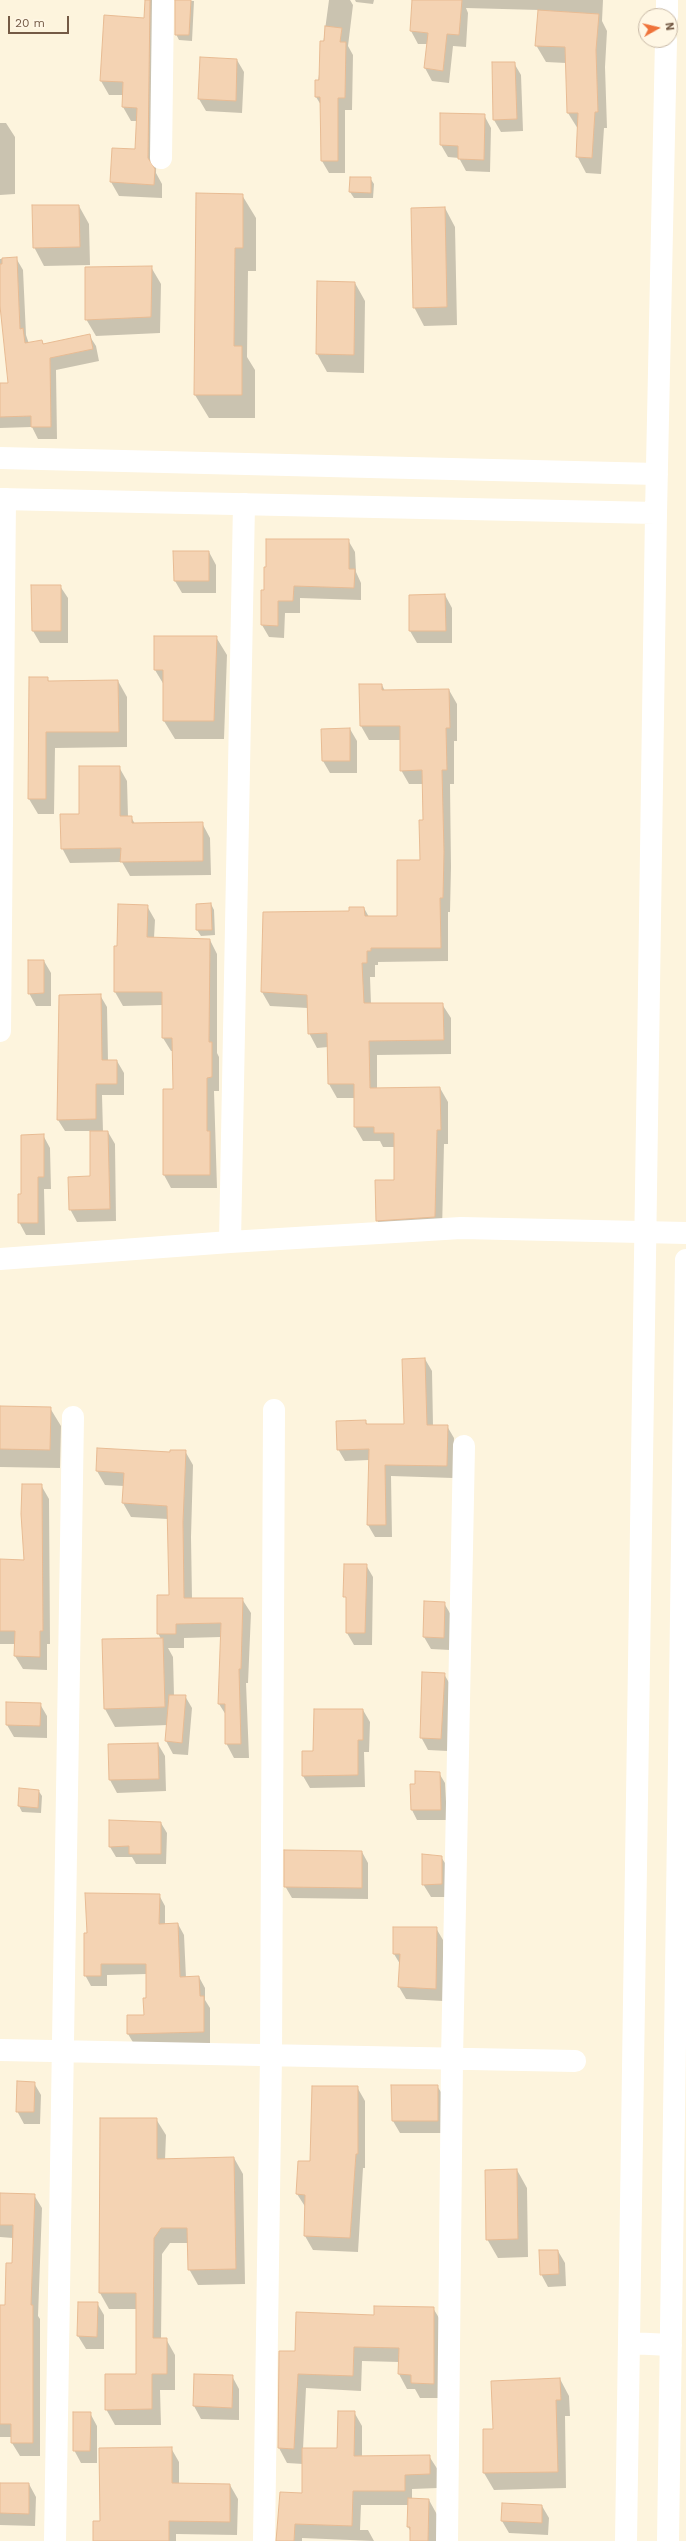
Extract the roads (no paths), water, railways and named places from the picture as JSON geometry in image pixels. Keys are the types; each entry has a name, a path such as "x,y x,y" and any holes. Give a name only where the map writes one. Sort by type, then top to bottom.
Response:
{"street":[{"path":"161,158 164,0"},
{"path":"626,2541 656,513 666,48"},
{"path":"0,458 657,474"},
{"path":"0,1031 3,499 656,513"},
{"path":"230,1242 244,504"},
{"path":"0,1259 230,1242 461,1228 686,1233"},
{"path":"668,2541 686,1260"},
{"path":"264,2541 271,2055 274,1410"},
{"path":"55,2541 74,1417"},
{"path":"447,2541 452,2059 464,1446"},
{"path":"0,2050 575,2061"},
{"path":"629,2344 671,2345"}]}
